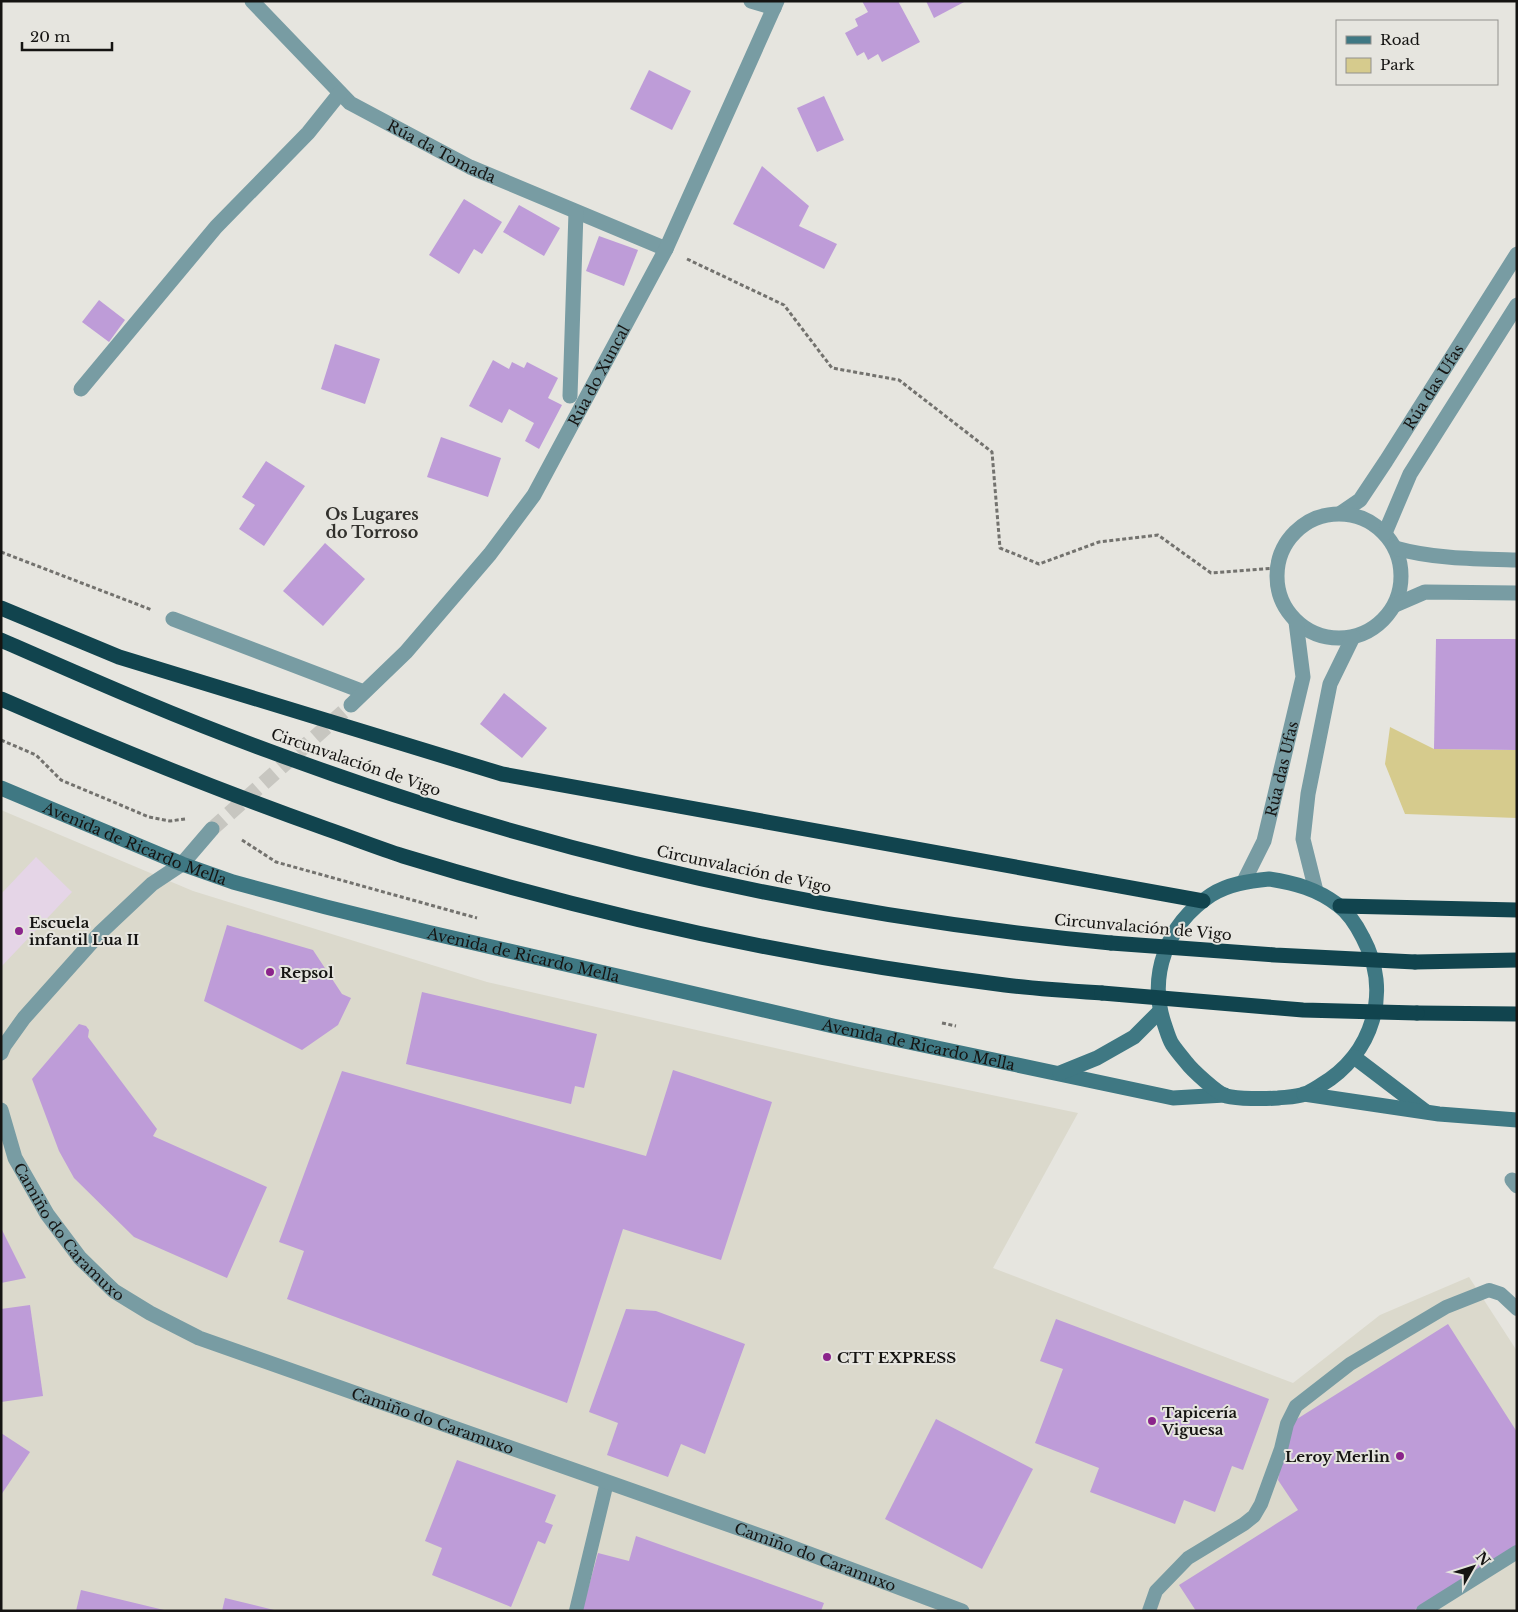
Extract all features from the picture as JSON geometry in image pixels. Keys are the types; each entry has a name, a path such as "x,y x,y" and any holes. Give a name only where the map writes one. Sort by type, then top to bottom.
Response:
{"highway":[{"path":"1,608 119,657 502,774 1204,901"},
{"name":"Circunvalación de Vigo","path":"1,640 130,697 270,752 417,802 638,864 774,895 921,920 1021,934 1111,943 1275,955 1415,962 1517,960"},
{"path":"1,699 119,750 264,807 401,855 553,900 709,935 856,964 1007,986 1303,1010 1517,1014"},
{"path":"1340,906 1517,910"}],"main road":[{"name":"Avenida de Ricardo Mella","path":"1,788 182,864 233,882 427,932 833,1026 1174,1098 1225,1095 1266,1099 1304,1094"},
{"path":"1225,1095 1193,1070 1172,1043 1160,1011 1158,977 1167,944 1186,915 1212,894 1244,882 1269,879 1293,882 1316,891 1340,906 1358,927 1371,952 1377,979 1374,1015 1368,1033 1354,1057 1335,1076 1304,1094"},
{"path":"1060,1073 1096,1058 1134,1037 1160,1011"},
{"path":"1354,1057 1426,1112"},
{"path":"1304,1094 1439,1114 1517,1120"}],"street":[{"name":"Rúa da Tomada","path":"252,1 350,103 470,168 666,249"},
{"path":"751,1 776,5"},
{"name":"Rúa do Xuncal","path":"351,705 406,652 490,554 534,496 666,249 776,5"},
{"path":"81,390 216,226 308,133 340,93"},
{"path":"570,396 576,212"},
{"name":"Rúa das Ufas","path":"1342,513 1360,500 1517,254"},
{"name":"Rúa das Ufas","path":"1385,533 1410,474 1517,305"},
{"name":"Rúa das Ufas","path":"1342,513 1365,519 1385,533 1395,548 1401,567 1401,587 1395,605 1384,620 1370,631 1353,638 1333,639 1313,634 1296,622 1284,606 1277,587 1276,568 1284,545 1298,528 1318,516 1342,513"},
{"path":"1395,548 1432,555 1517,560"},
{"path":"1395,605 1425,592 1517,592"},
{"path":"173,619 364,692"},
{"name":"Rúa das Ufas","path":"1244,882 1264,841 1303,677 1296,622"},
{"name":"Rúa das Ufas","path":"1316,891 1303,839 1308,794 1330,684 1353,638"},
{"path":"1,1053 24,1018 100,933 152,884 182,864 212,829"},
{"name":"Camiño do Caramuxo","path":"1,1110 15,1158 47,1214 80,1258 114,1291 150,1314 199,1338 775,1541 944,1608 962,1611"}],"lane":[{"path":"1149,1611 1156,1591 1188,1558 1254,1516 1261,1504 1281,1449 1286,1424 1296,1406 1350,1364 1446,1307 1488,1290 1501,1294 1517,1310"},
{"path":"576,1611 607,1482"},
{"path":"1423,1611 1517,1552"}],"path":[{"path":"666,249 784,305 832,368 898,380 992,452 1000,548 1039,564 1099,542 1158,535 1211,573 1276,568"},
{"path":"1,552 173,619"},
{"path":"1,740 36,755 60,780 149,817 170,821 185,819"},
{"path":"242,840 276,862 486,920"},
{"path":"936,1022 956,1026"}],"shaded area":[{"path":"1,810 193,891 487,982 858,1067 1078,1113 993,1268 1293,1383 1380,1315 1469,1277 1517,1351 1517,1611 1,1611"},
{"name":"Escuela infantil Lua II","path":"36,857 72,892 1,967 1,894"}],"green space":[{"path":"1390,727 1434,749 1517,750 1517,818 1405,814 1385,764"}],"building":[{"path":"862,1 898,1 920,42 882,62 878,54 868,60 864,52 857,56 845,33 858,26 855,19 868,12"},
{"path":"926,1 966,1 934,18"},
{"path":"649,70 691,91 672,130 630,109"},
{"path":"824,96 844,140 817,152 797,108"},
{"path":"762,166 809,206 799,226 837,244 824,269 733,224"},
{"path":"464,199 502,222 482,254 474,249 459,274 429,255"},
{"path":"519,205 560,228 544,256 503,232"},
{"path":"599,236 638,250 624,286 586,271"},
{"path":"99,300 125,320 109,342 82,322"},
{"path":"335,344 380,359 365,404 321,389"},
{"path":"493,360 509,369 512,362 524,368 527,362 558,378 548,398 562,405 539,449 525,441 534,423 509,409 502,423 469,406"},
{"path":"441,437 501,458 488,497 427,477"},
{"path":"266,461 305,486 264,546 239,529 255,505 242,497"},
{"path":"325,543 365,579 323,626 283,591"},
{"path":"1436,639 1517,639 1517,750 1434,749"},
{"path":"504,693 547,728 522,758 480,724"},
{"name":"Repsol","path":"227,925 313,950 342,994 351,998 338,1025 302,1050 204,1001"},
{"path":"422,992 597,1034 584,1088 575,1086 571,1104 406,1064"},
{"path":"79,1024 86,1026 89,1030 88,1037 157,1129 153,1136 267,1187 227,1278 134,1237 74,1178 59,1151 32,1079"},
{"path":"673,1070 772,1102 721,1260 623,1229 567,1403 287,1299 304,1251 279,1242 342,1071 646,1156"},
{"path":"1,1228 26,1278 1,1283"},
{"path":"30,1305 43,1396 1,1402 1,1309"},
{"path":"626,1309 656,1311 745,1344 705,1454 681,1444 668,1477 607,1455 618,1423 589,1412"},
{"name":"Tapicería Viguesa","path":"1056,1319 1269,1399 1243,1470 1232,1466 1215,1512 1184,1500 1175,1524 1090,1492 1099,1468 1035,1443 1063,1369 1040,1361"},
{"name":"Leroy Merlin","path":"1448,1324 1517,1432 1517,1545 1413,1611 1196,1611 1179,1585 1298,1510 1278,1480 1289,1424"},
{"path":"936,1419 1033,1469 982,1569 885,1519"},
{"path":"1,1433 30,1452 1,1495"},
{"path":"457,1460 556,1495 545,1522 553,1525 545,1544 538,1541 511,1607 432,1575 442,1548 425,1541"},
{"path":"636,1536 824,1603 821,1611 582,1611 598,1553 629,1561"},
{"path":"81,1590 164,1610 164,1611 76,1611"},
{"path":"225,1598 274,1610 274,1611 222,1611"}],"tunnel":[{"path":"212,829 351,705"}],"place":[{"name":"Escuela infantil Lua II","path":"19,931"},
{"name":"Repsol","path":"270,972"},
{"name":"CTT EXPRESS","path":"827,1357"},
{"name":"Tapicería Viguesa","path":"1152,1421"},
{"name":"Leroy Merlin","path":"1400,1456"}],"district":[{"name":"Os Lugares do Torroso","path":"372,523"}]}
